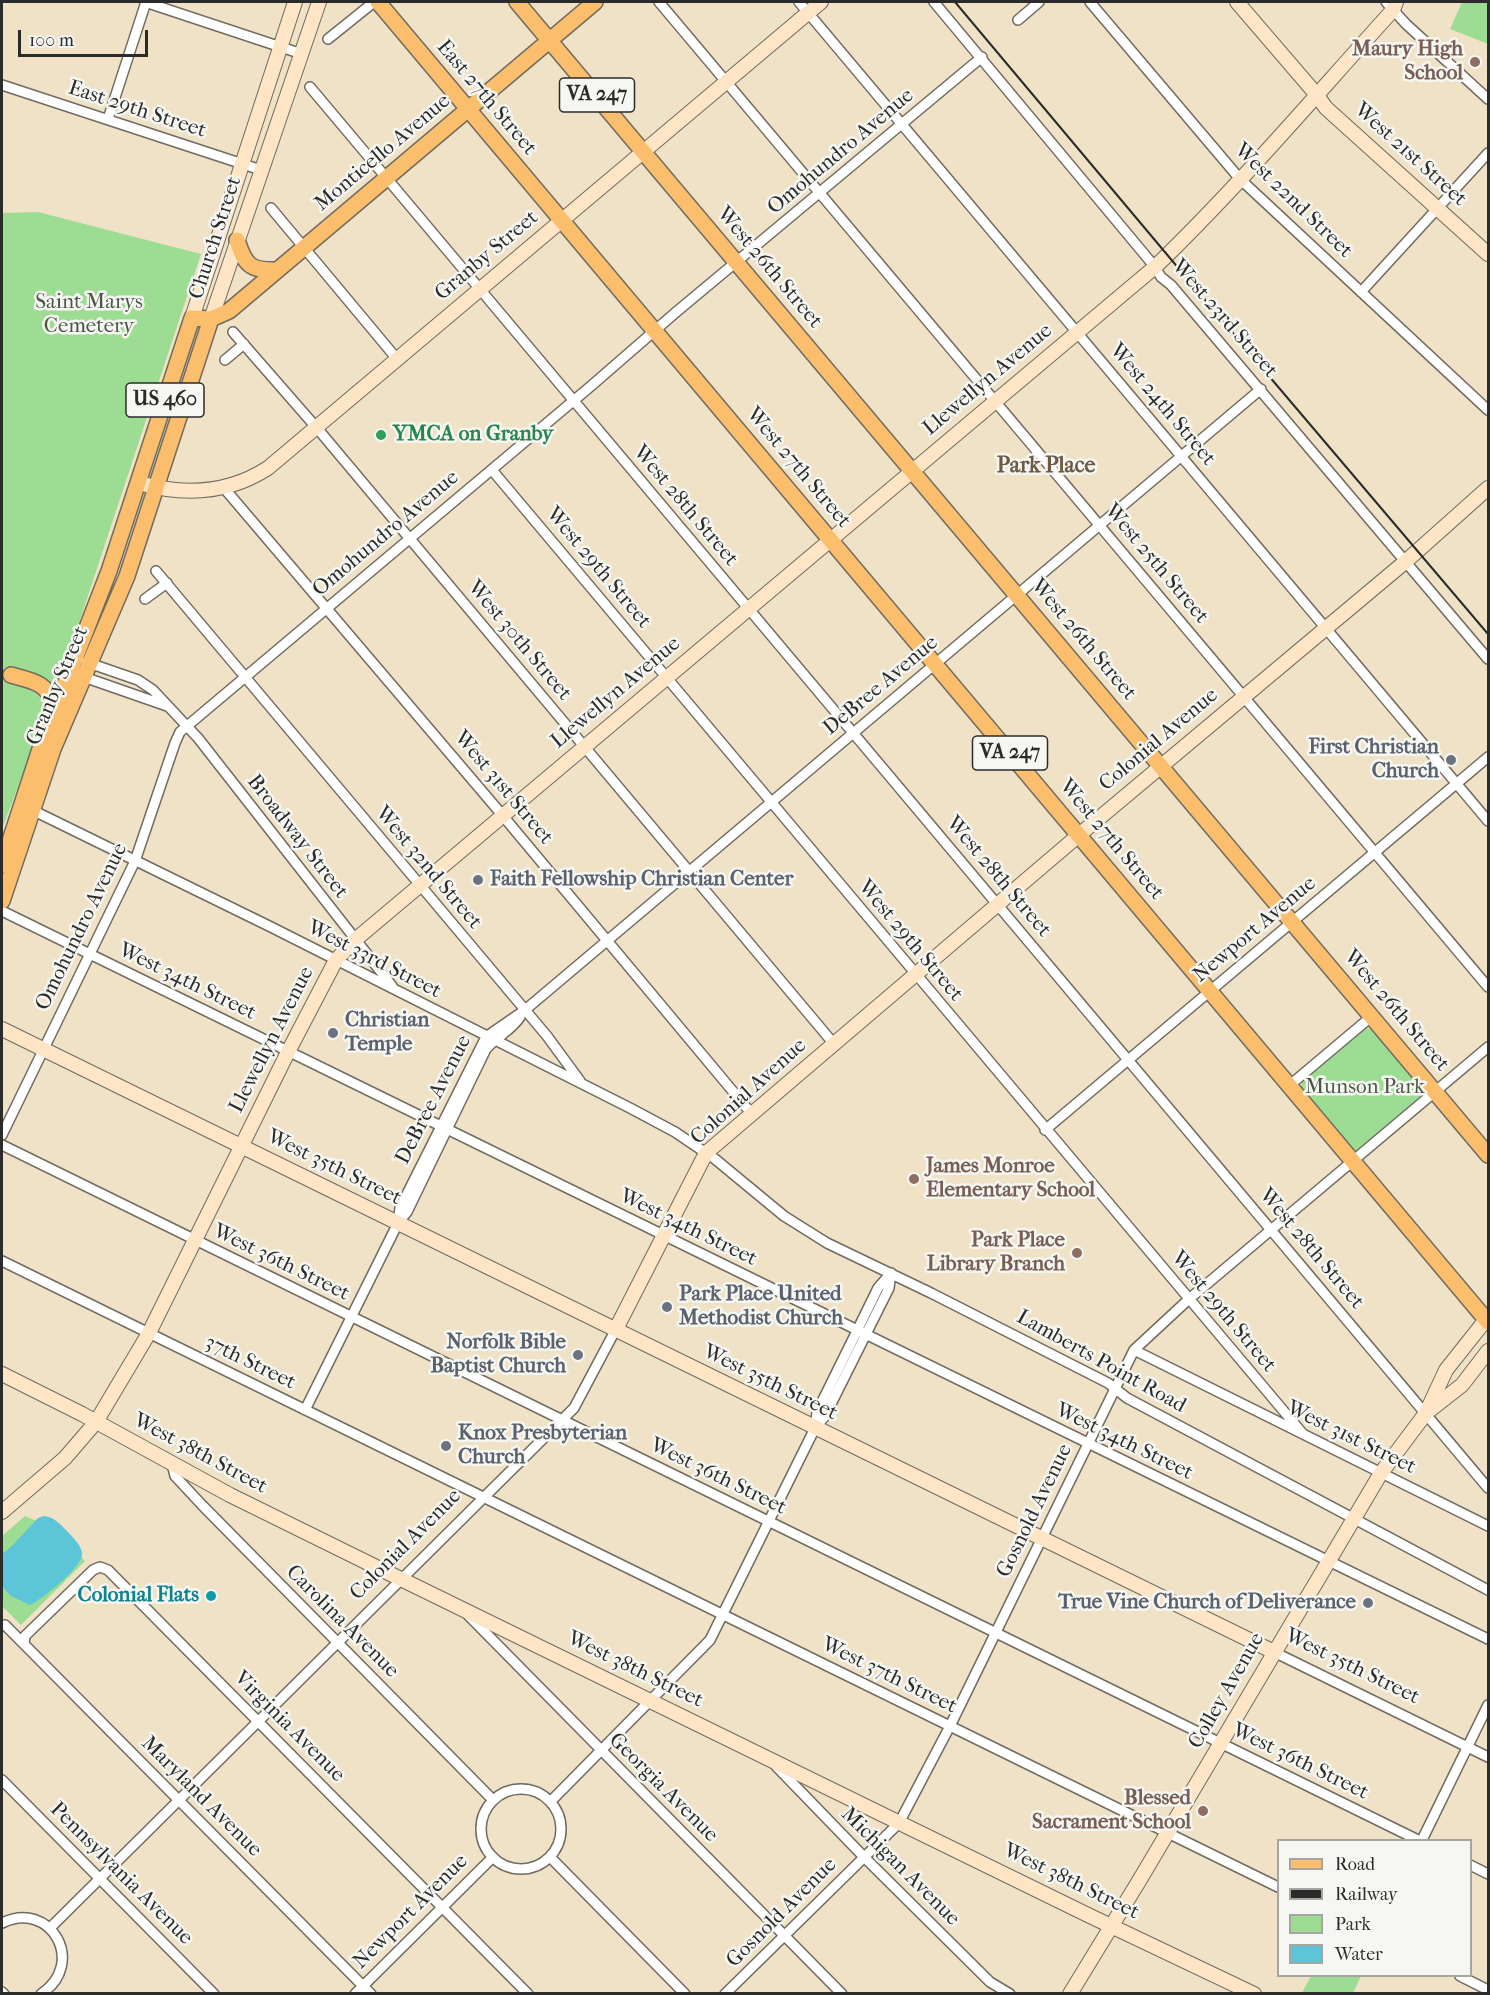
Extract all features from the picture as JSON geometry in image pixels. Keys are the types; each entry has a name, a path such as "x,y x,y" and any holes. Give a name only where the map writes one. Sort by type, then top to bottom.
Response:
{"main road":[{"name":"East 27th Street","path":"376,2 562,220"},
{"name":"VA 247","path":"517,2 644,152"},
{"name":"Monticello Avenue","path":"211,319 229,311 595,2"},
{"name":"West 26th Street","path":"644,152 1488,1155"},
{"name":"West 27th Street","path":"562,220 1488,1319"},
{"path":"237,240 242,257 251,267 260,270 278,270"},
{"path":"192,318 211,319"},
{"name":"Church Street","path":"139,483 192,318"},
{"name":"Church Street","path":"157,488 211,319"},
{"name":"Granby Street","path":"2,866 53,750 139,483"},
{"name":"Granby Street","path":"2,901 27,808 40,746 56,706 80,668 127,576 157,488"},
{"path":"11,675 42,686 49,691 56,706"}],"street":[{"path":"108,119 146,2 302,54"},
{"name":"Church Street","path":"192,318 295,2"},
{"name":"Church Street","path":"211,319 319,2"},
{"path":"328,39 376,2"},
{"name":"West 25th Street","path":"659,2 1488,987"},
{"name":"West 24th Street","path":"799,2 1488,821"},
{"name":"Granby Street","path":"139,483 188,492 224,488 255,477 268,468 821,2"},
{"name":"West 23rd Street","path":"934,2 982,57 1161,277 1171,285 1261,389 1488,658"},
{"path":"1018,20 1040,2"},
{"name":"West 22nd Street","path":"1090,2 1240,179 1488,410"},
{"name":"West 21st Street","path":"1237,2 1326,108 1488,254"},
{"name":"Llewellyn Avenue","path":"2,1512 65,1458 96,1422 150,1333 288,1052 336,960 355,940 420,885 1155,267 1177,247 1240,179 1392,4 1407,2"},
{"path":"1392,4 1406,24 1488,99"},
{"name":"Omohundro Avenue","path":"2,1136 135,861 180,732 982,57"},
{"name":"East 29th Street","path":"2,85 261,170"},
{"name":"West 28th Street","path":"310,87 1488,1488"},
{"path":"1362,292 1488,153"},
{"path":"271,208 397,359"},
{"name":"West 30th Street","path":"233,332 316,427 834,1044"},
{"path":"225,360 244,344"},
{"name":"DeBree Avenue","path":"305,1410 398,1223 407,1212 443,1128 490,1039 518,1021 525,1010 1261,389"},
{"name":"West 29th Street","path":"492,470 1303,1434"},
{"name":"West 31st Street","path":"224,488 503,816 751,1113"},
{"name":"Colonial Avenue","path":"50,1928 574,1408 706,1153 1079,835 1405,562 1488,488"},
{"name":"West 32nd Street","path":"156,571 525,1010 582,1084"},
{"path":"145,599 167,584"},
{"name":"Broadway Street","path":"80,668 169,707"},
{"name":"Broadway Street","path":"80,668 138,680 153,690 187,725 395,991"},
{"name":"Newport Avenue","path":"1045,1130 1488,758"},
{"name":"West 33rd Street","path":"27,808 582,1084 675,1132 706,1153"},
{"name":"West 34th Street","path":"2,911 1488,1639"},
{"path":"1290,1085 1372,1016"},
{"name":"West 35th Street","path":"2,1029 1488,1757"},
{"name":"Gosnold Avenue","path":"725,1994 899,1823 950,1726 1134,1350 1189,1299 1488,1047"},
{"name":"West 36th Street","path":"2,1145 1418,1839"},
{"name":"Lamberts Point Road","path":"706,1153 737,1175 784,1216 826,1243 891,1273 1108,1383 1127,1398 1488,1590"},
{"name":"37th Street","path":"2,1261 483,1498"},
{"path":"550,1801 705,1646 723,1615 815,1428 825,1416 861,1333 889,1288 891,1273"},
{"name":"Colley Avenue","path":"1070,1994 1354,1518 1382,1473 1426,1413 1446,1370 1488,1319"},
{"name":"West 31st Street","path":"1134,1350 1488,1526"},
{"name":"Colley Avenue","path":"1426,1413 1462,1385 1488,1351"},
{"name":"West 38th Street","path":"2,1374 230,1495 1254,1994"},
{"name":"Carolina Avenue","path":"172,1464 175,1476 493,1800"},
{"name":"West 37th Street","path":"483,1498 1277,1887"},
{"name":"Virginia Avenue","path":"24,1644 25,1636 55,1606 93,1570 104,1568 528,1994"},
{"name":"Georgia Avenue","path":"460,1607 842,1994"},
{"name":"Maryland Avenue","path":"5,1625 371,1994"},
{"path":"1421,1839 1488,1705"},
{"name":"Michigan Avenue","path":"771,1760 864,1857 990,1982 1010,1994"},
{"name":"Pennsylvania Avenue","path":"2,1780 214,1994"},
{"path":"526,1789 535,1791 550,1801 556,1808 561,1825 559,1842 550,1857 535,1866 517,1868 508,1866 493,1857 482,1833 483,1815 493,1800 508,1791 526,1789"},
{"name":"Newport Avenue","path":"355,1994 493,1857"},
{"path":"550,1857 685,1994"},
{"path":"1472,1866 1488,1874"},
{"path":"2,1923 17,1917 26,1917 50,1928 59,1940 63,1958 59,1974 53,1990 40,1994"},
{"path":"1462,1977 1488,1990"}],"green space":[{"path":"1462,2 1488,2 1488,44 1450,29"},
{"name":"Saint Marys Cemetery","path":"38,212 201,254 72,644 2,829 2,213"},
{"name":"Munson Park","path":"1366,1028 1374,1030 1426,1091 1425,1096 1356,1153 1301,1087 1302,1082"},
{"path":"25,1516 55,1529 85,1561 21,1625 2,1606 2,1536"},
{"path":"1310,1977 1361,1977 1353,1993 1302,1993"}],"water":[{"path":"44,1516 54,1519 64,1528 79,1544 82,1554 81,1560 69,1575 30,1605 11,1596 2,1586 2,1554 38,1518"}],"railway":[{"path":"955,2 1488,634"}],"place":[{"name":"Maury High School","path":"1475,62"},
{"name":"YMCA on Granby","path":"381,435"},
{"name":"First Christian Church","path":"1451,760"},
{"name":"Faith Fellowship Christian Center","path":"478,880"},
{"name":"Christian Temple","path":"333,1033"},
{"name":"James Monroe Elementary School","path":"914,1179"},
{"name":"Park Place Library Branch","path":"1077,1253"},
{"name":"Park Place United Methodist Church","path":"667,1307"},
{"name":"Norfolk Bible Baptist Church","path":"578,1355"},
{"name":"Knox Presbyterian Church","path":"446,1446"},
{"name":"Colonial Flats","path":"211,1596"},
{"name":"True Vine Church of Deliverance","path":"1368,1603"},
{"name":"Blessed Sacrament School","path":"1203,1811"}],"district":[{"name":"Park Place","path":"1046,467"}]}
